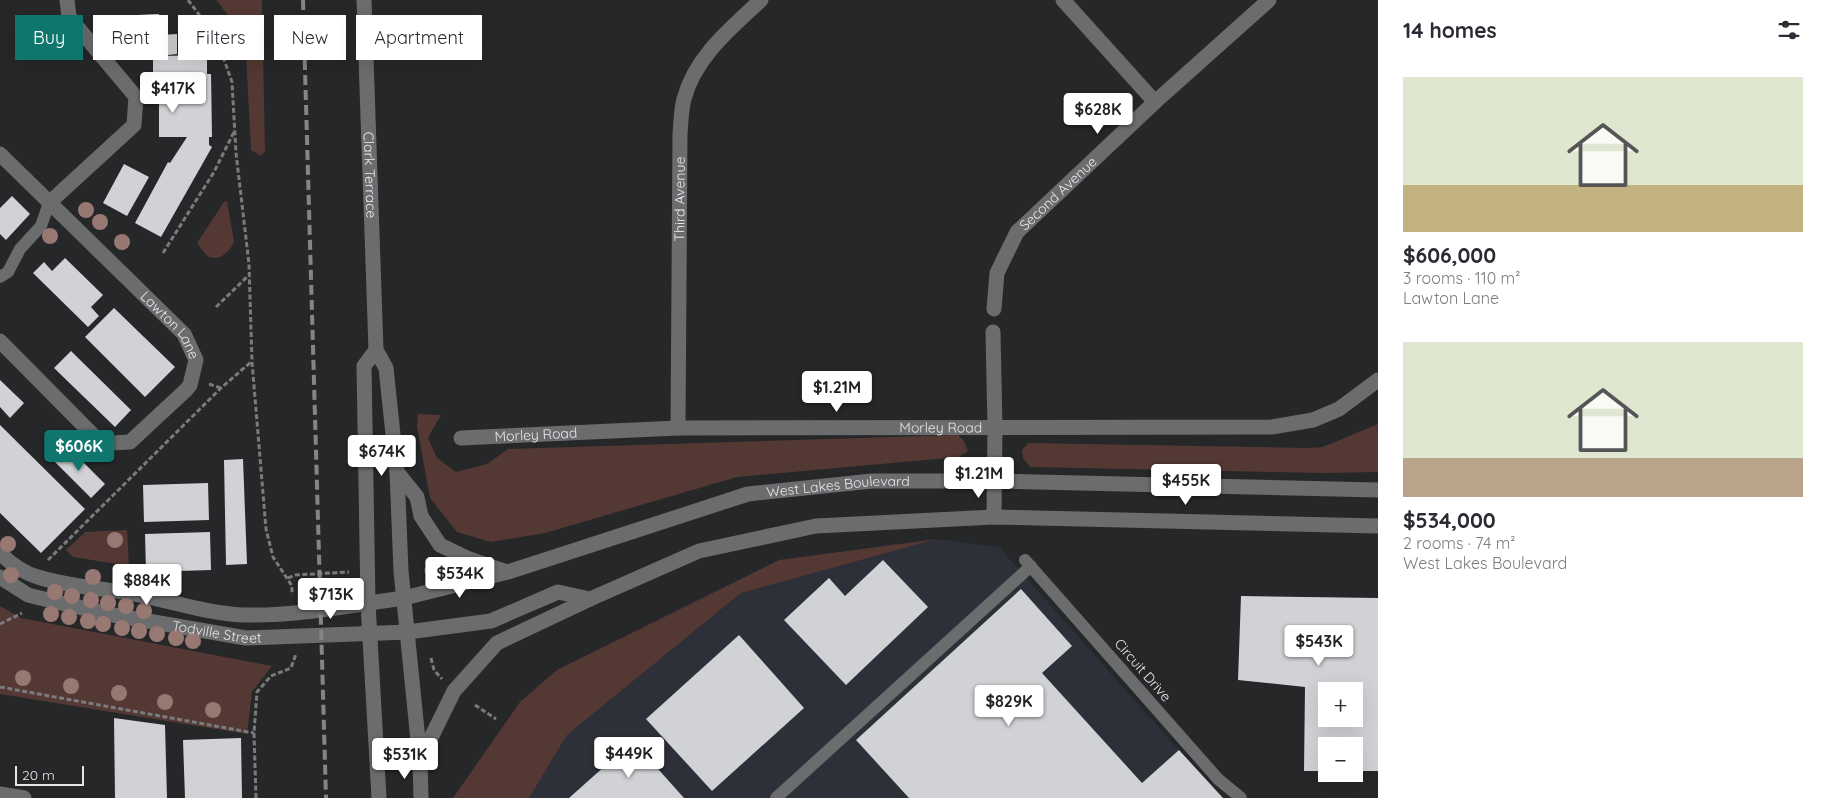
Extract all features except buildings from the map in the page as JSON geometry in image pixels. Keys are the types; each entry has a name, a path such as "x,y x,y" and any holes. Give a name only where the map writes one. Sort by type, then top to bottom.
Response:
{"street":[{"path":"49,203 134,125 136,97 69,16 67,0"},
{"name":"Clark Terrace","path":"364,0 376,350 386,368 397,472 404,598"},
{"name":"Third Avenue","path":"678,428 680,134 684,100 696,69 715,43 761,0"},
{"path":"1063,0 1155,102"},
{"name":"Second Avenue","path":"994,309 997,273 1017,232 1155,102 1269,0"},
{"name":"Lawton Lane","path":"0,154 184,334 196,360 190,385 130,442 111,443 96,438 0,341"},
{"path":"993,332 994,517"},
{"path":"376,350 364,366 368,603 379,798"},
{"name":"Morley Road","path":"461,438 678,428 1272,427 1314,420 1339,409 1378,380"},
{"path":"397,472 417,497 421,516 440,545 467,558 508,572"},
{"name":"West Lakes Boulevard","path":"292,614 404,598 508,572 748,494 872,481 994,481 1378,490"},
{"path":"420,760 454,692 497,643 699,551 816,526 994,517 1378,526"},
{"name":"Todville Street","path":"0,553 14,566 36,577 70,585 134,594 245,615 292,614"},
{"name":"Todville Street","path":"0,577 28,595 113,615 246,638 294,643"},
{"path":"294,643 370,634 408,632 491,620 558,592 590,599"},
{"path":"404,598 420,760 421,798"},
{"path":"0,794 24,798"}],"lane":[{"path":"0,277 8,272 20,248 41,226 49,203"},
{"name":"Circuit Drive","path":"776,798 1028,563 1218,779 1241,798"}],"path":[{"path":"188,0 216,37 232,82 249,275 252,362 266,529 273,557 288,578 292,586 292,595"},
{"path":"163,253 214,172 235,129"},
{"path":"216,307 249,275"},
{"path":"46,563 221,388 252,362"},
{"path":"426,576 426,569 433,557"},
{"path":"288,578 295,575 352,572"},
{"path":"0,624 23,612"},
{"path":"256,798 254,733 257,692 271,676 291,668 296,654 294,643"},
{"path":"429,651 434,670 444,681"},
{"path":"0,687 254,733"},
{"path":"475,705 496,719"}],"shaded area":[{"path":"216,0 262,0 262,15 228,15"},
{"path":"246,60 263,60 265,151 261,156 251,150"},
{"path":"227,201 234,241 233,245 220,257 212,258 197,243 224,202"},
{"path":"418,414 441,415 428,438 437,458 456,472 487,464 508,449 958,435 964,441 968,451 959,457 737,477 545,533 491,542 457,532 430,498 417,426"},
{"path":"1378,424 1378,472 1325,473 1030,467 1023,458 1022,450 1028,443 1323,447"},
{"path":"127,530 129,566 73,557 66,550 85,532"},
{"path":"937,539 999,547 1221,798 529,798 567,735 741,593"},
{"path":"937,539 741,593 567,735 529,798 453,798 520,702 557,670 779,560"},
{"path":"0,606 21,618 272,666 252,692 247,734 0,694"}],"railway":[{"path":"303,0 326,798"}]}
